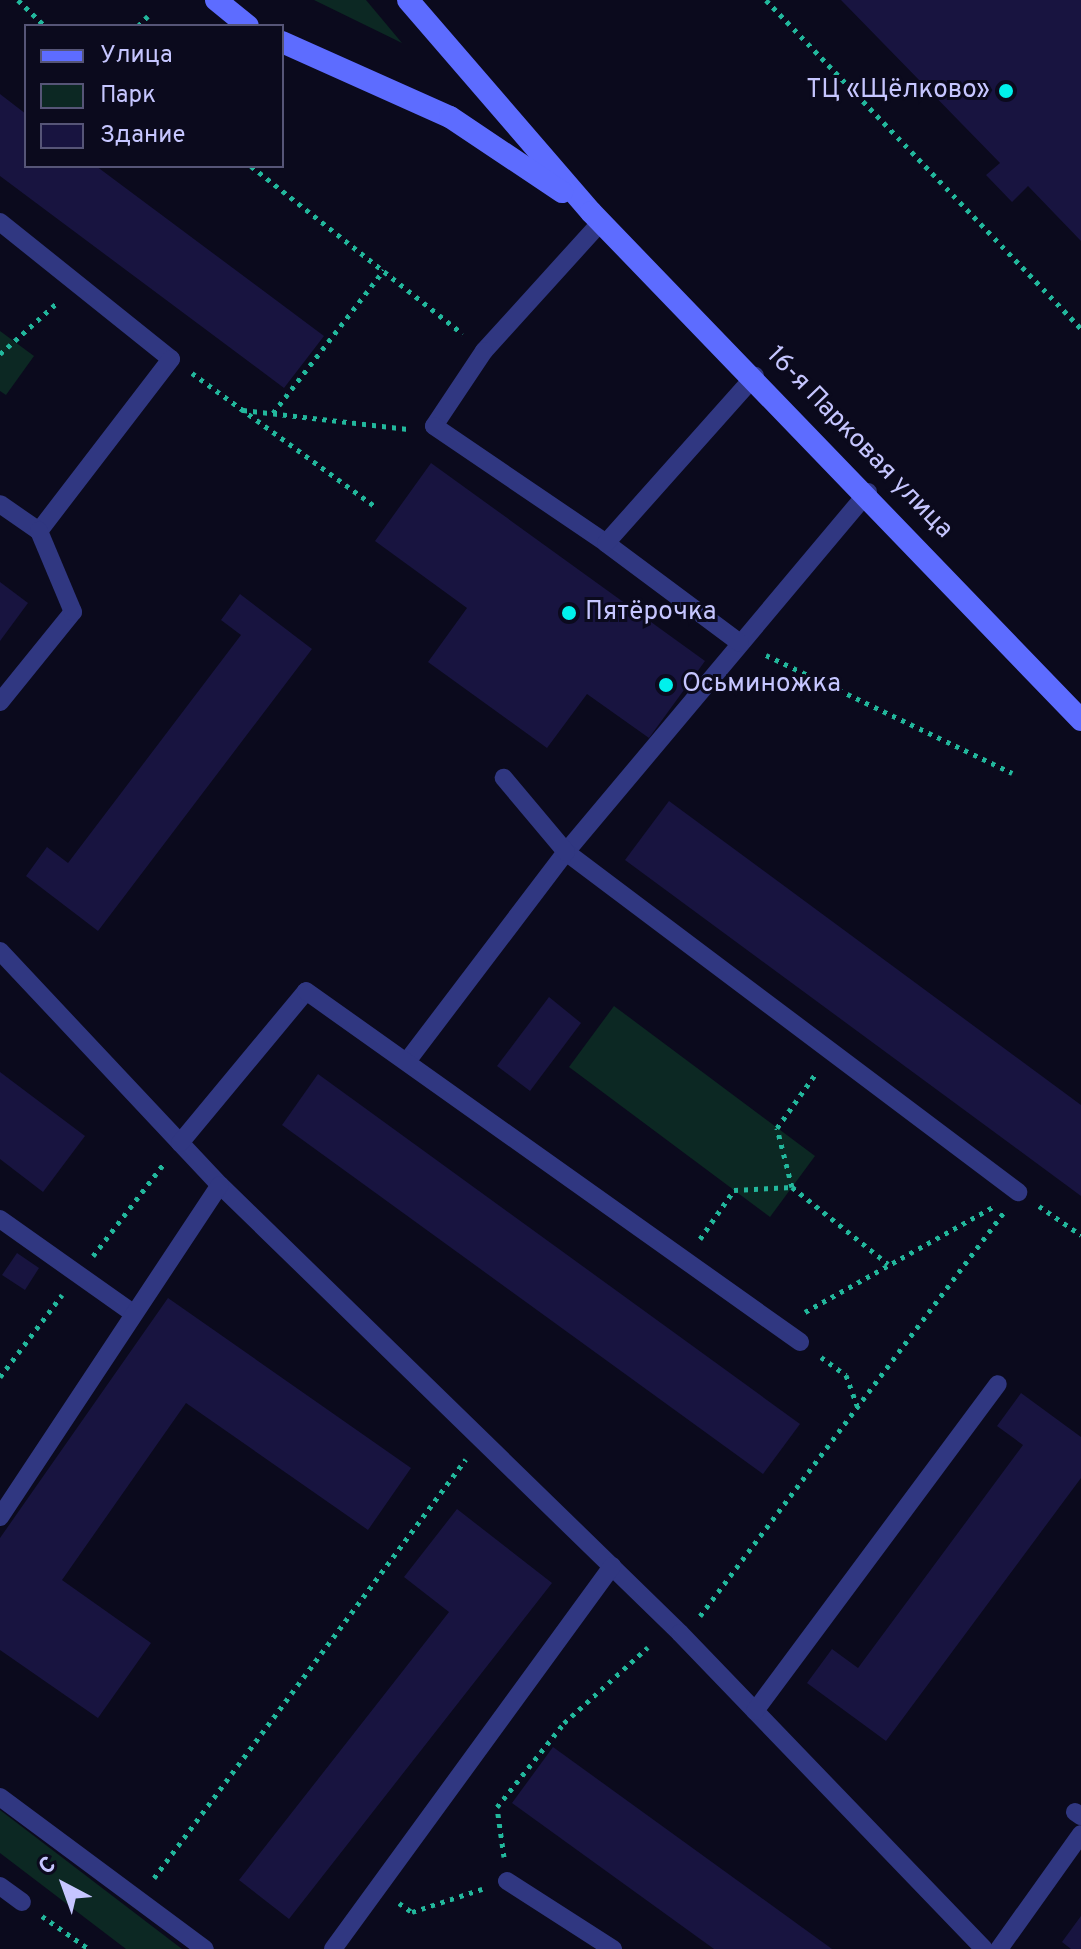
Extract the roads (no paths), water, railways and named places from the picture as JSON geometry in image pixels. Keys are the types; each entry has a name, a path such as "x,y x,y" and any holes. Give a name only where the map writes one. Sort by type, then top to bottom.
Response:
{"main road":[{"path":"216,0 246,24"},
{"name":"16-я Парковая улица","path":"408,0 596,217 868,492 1081,720"},
{"name":"16-я Парковая улица","path":"284,43 450,117 596,217"}],"lane":[{"path":"596,217 484,351 434,426 606,543 740,643"},
{"path":"0,222 171,359 39,531"},
{"path":"606,543 755,376"},
{"path":"408,1060 566,852 868,492"},
{"path":"0,504 39,531 73,612 0,702"},
{"path":"504,778 566,852 1018,1192"},
{"path":"0,951 220,1185 612,1566 984,1949"},
{"path":"180,1143 306,991 408,1060 800,1342"},
{"path":"0,1517 220,1185"},
{"path":"0,1219 133,1313"},
{"path":"755,1711 998,1384"},
{"path":"333,1949 612,1566"},
{"path":"0,1797 205,1949"},
{"path":"999,1949 1081,1834"},
{"path":"507,1881 613,1949"},
{"path":"0,1886 22,1902"}],"place":[{"name":"ТЦ «Щёлково»","path":"1006,91"},
{"name":"Пятёрочка","path":"569,613"},
{"name":"Осьминожка","path":"666,685"}]}
